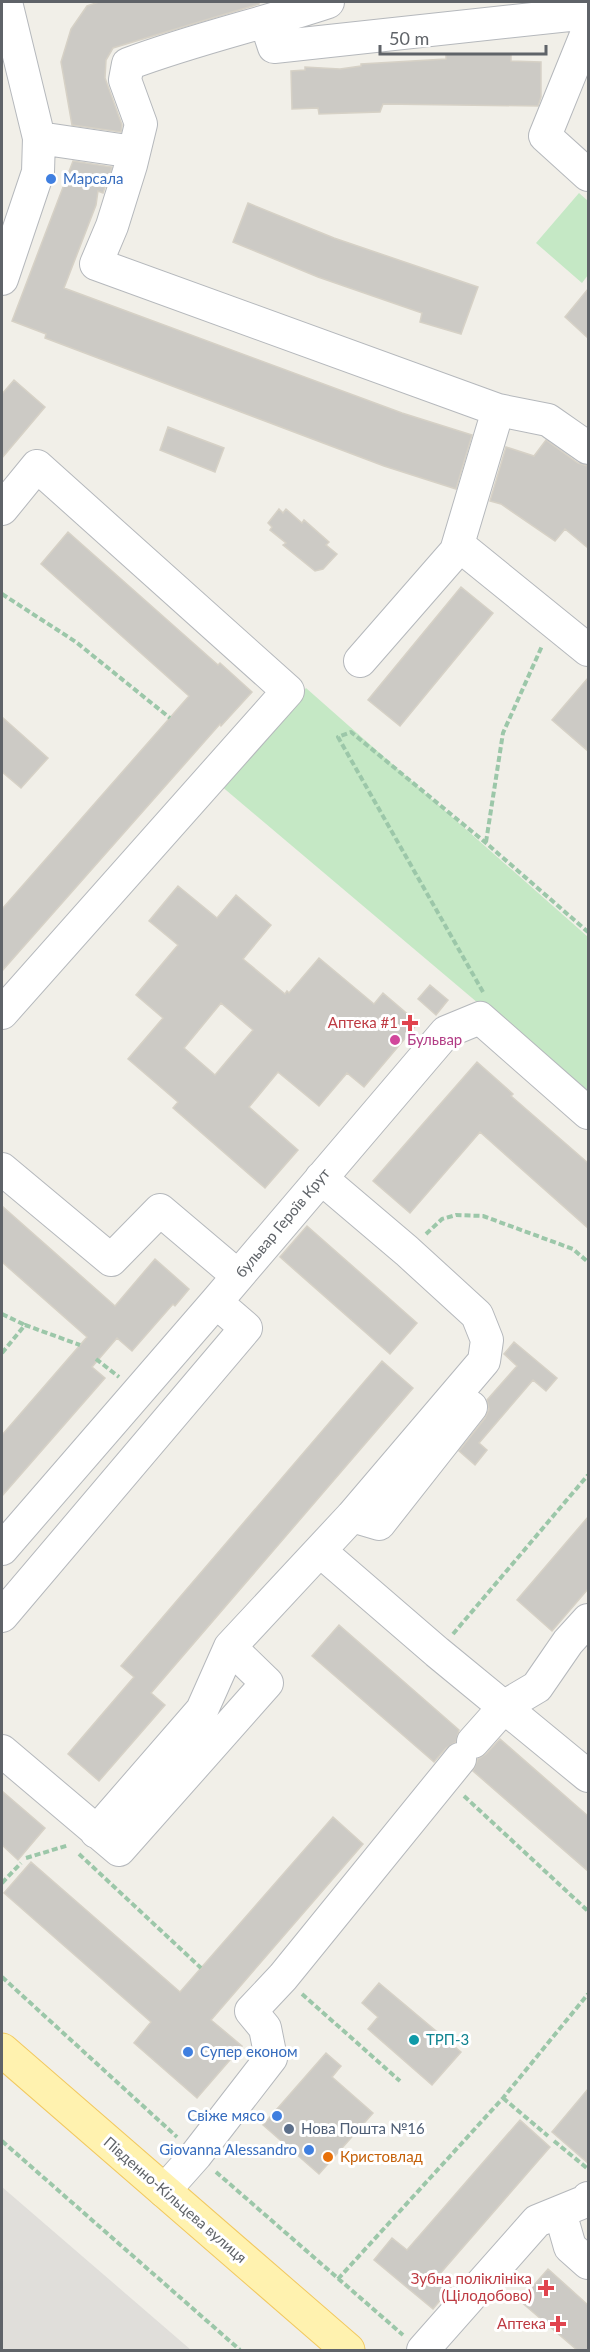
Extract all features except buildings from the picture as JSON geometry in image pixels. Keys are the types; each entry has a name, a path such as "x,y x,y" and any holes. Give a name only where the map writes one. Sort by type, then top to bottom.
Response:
{"main road":[{"name":"Південно-Кільцева вулиця","path":"2,2050 348,2350"}],"street":[{"path":"2,279 38,172 39,138 6,2"},
{"path":"328,2 128,64 125,80 141,124 112,226 96,264 498,410 548,420 588,448"},
{"path":"266,23 274,47 588,13"},
{"path":"588,30 545,136 588,175"},
{"path":"39,138 134,152"},
{"path":"360,661 456,551 498,410"},
{"path":"2,509 37,466 288,690 2,1013"},
{"path":"456,551 466,551 588,650"},
{"path":"480,1018 588,1113"},
{"name":"бульвар Героїв Крут","path":"2,1550 446,1032 480,1018"},
{"path":"2,1169 111,1260 160,1210 238,1276"},
{"path":"80,1830 202,1710 230,1647 352,1516 484,1360 488,1340 477,1315 407,1251 321,1178"},
{"path":"2,1616 246,1328 216,1302"},
{"path":"320,1551 437,1652 588,1776"},
{"path":"164,2191 196,2155 271,2058 265,2028 251,2011 283,1977 505,1706 537,1687 568,1642 588,1620"},
{"path":"2,1751 80,1830 119,1850 267,1683 230,1647"},
{"path":"423,2350 537,2221 586,2201 588,2198"},
{"path":"560,2212 570,2247 588,2263"}],"path":[{"path":"2,594 76,642 170,718"},
{"path":"486,843 503,733 553,621"},
{"path":"480,1018 486,997 338,737 351,732 486,843 588,932"},
{"path":"407,1251 442,1219 456,1215 483,1216 573,1249 588,1263"},
{"path":"2,1314 80,1345"},
{"path":"2,1353 25,1325"},
{"path":"437,1652 588,1475"},
{"path":"459,1760 588,1911"},
{"path":"26,1857 80,1830 201,1968"},
{"path":"2,1883 21,1863"},
{"path":"283,1977 400,2081"},
{"path":"338,2280 503,2097 588,1994"},
{"path":"503,2097 548,2136"},
{"path":"2,2141 240,2350"},
{"path":"554,2141 588,2169"}],"shaded area":[{"path":"2,2187 191,2350 2,2350"}],"green space":[{"path":"579,193 588,201 588,275 582,283 536,243"},
{"path":"306,688 588,937 588,1096 220,785"}],"place":[{"name":"Марсала","path":"51,179"},
{"name":"Аптека #1","path":"410,1023"},
{"name":"Бульвар","path":"395,1040"},
{"name":"ТРП-3","path":"414,2040"},
{"name":"Супер економ","path":"188,2052"},
{"name":"Свіже мясо","path":"277,2116"},
{"name":"Нова Пошта №16","path":"289,2129"},
{"name":"Giovanna Alessandro","path":"309,2150"},
{"name":"Кристовлад","path":"328,2157"},
{"name":"Зубна поліклініка (Цілодобово)","path":"546,2288"},
{"name":"Аптека","path":"558,2324"}]}
